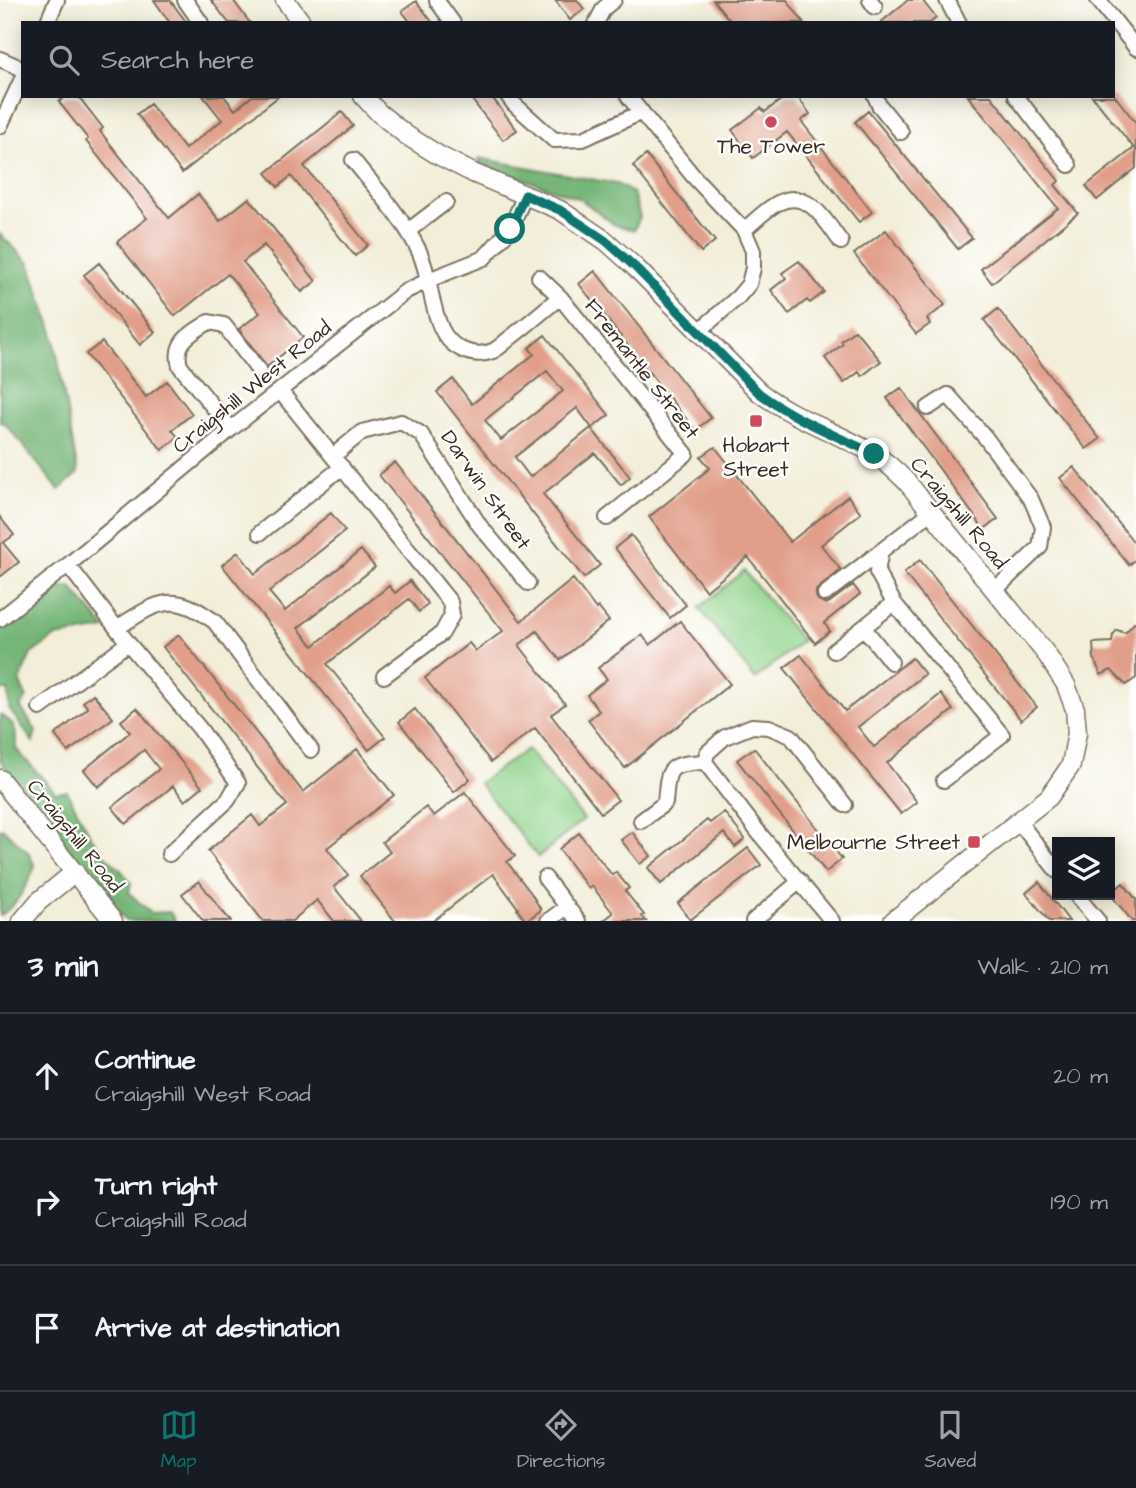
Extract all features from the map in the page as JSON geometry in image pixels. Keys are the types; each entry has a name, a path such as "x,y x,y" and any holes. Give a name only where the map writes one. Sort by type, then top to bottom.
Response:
{"street":[{"path":"48,21 57,0"},
{"path":"185,0 200,21"},
{"path":"285,0 301,21"},
{"path":"597,21 604,8 614,0"},
{"path":"947,0 958,21"},
{"path":"1098,0 1115,21"},
{"path":"437,1 452,21"},
{"path":"1115,21 1136,48"},
{"path":"0,60 21,68"},
{"path":"0,126 21,81"},
{"name":"Craigshill Road","path":"365,98 406,135 438,155 560,210 606,241 752,386 778,406 874,454 890,466 908,482 1066,685 1075,709 1077,733 1071,765 1048,797 893,921"},
{"path":"510,98 554,139 583,139 642,112"},
{"path":"630,98 694,177 744,230 753,251 753,268 748,284 738,297 698,332"},
{"path":"876,98 901,132"},
{"path":"1018,98 1069,165"},
{"name":"Fremantle Street","path":"353,160 408,231 429,280 441,328 458,349 477,354 494,351 559,297"},
{"name":"Craigshill West Road","path":"0,619 231,429 406,290 484,258 510,229 525,195"},
{"path":"744,230 776,204 796,198 809,203 841,242"},
{"path":"408,231 446,202"},
{"name":"Fremantle Street","path":"540,277 686,454 607,518"},
{"path":"231,429 180,366 177,357 185,338 209,322 224,325 259,371"},
{"path":"279,391 450,602 452,615 442,633 384,676"},
{"path":"928,408 948,395 985,437 1031,499 1043,527 1040,547 994,591"},
{"name":"Darwin Street","path":"260,533 338,462 362,432 401,422 421,434 480,526 528,583"},
{"path":"825,593 931,512"},
{"path":"881,551 877,572 894,603 1002,735 944,780"},
{"path":"68,565 128,643 200,729 238,783 228,800 169,854"},
{"path":"117,628 146,609 163,603 180,602 199,610 215,622 311,750"},
{"path":"834,651 894,603"},
{"path":"864,628 891,662"},
{"path":"40,708 128,643"},
{"path":"832,921 759,833 705,762 707,753 725,737 752,726 769,727 791,736 845,805"},
{"path":"641,821 665,803 668,775 674,766 705,762"},
{"name":"Craigshill Road","path":"0,779 113,921"},
{"path":"1019,822 1052,865"},
{"path":"22,921 38,902 75,872"},
{"path":"545,878 578,921"},
{"path":"753,921 800,881"},
{"path":"1080,900 1098,921"},
{"path":"548,921 566,907"}],"green space":[{"path":"478,158 617,184 633,193 640,217 634,230 615,225 580,199 478,163"},
{"path":"0,234 29,263 53,332 78,473 59,490 4,422 0,423"},
{"path":"744,571 802,641 755,679 699,608"},
{"path":"71,587 106,629 55,637 31,654 19,681 27,698 20,706 36,731 33,742 9,709 8,690 0,690 0,628 49,588"},
{"path":"0,715 15,729 16,749 56,793 67,791 104,855 131,883 129,893 151,913 170,912 175,921 126,921 0,760"},
{"path":"527,749 584,819 538,857 479,783"},
{"path":"0,829 28,852 35,866 21,894 0,916"}],"building":[{"path":"154,0 170,0 186,21 169,21"},
{"path":"211,0 233,0 249,21 227,21"},
{"path":"555,0 577,0 584,9 570,20"},
{"path":"713,0 787,0 803,21 730,21"},
{"path":"908,0 922,0 936,18 932,21 882,21"},
{"path":"416,1 431,21 410,21 402,11"},
{"path":"1115,96 1136,123 1136,168 1097,200 1086,186 1134,148 1094,98"},
{"path":"64,98 80,98 103,128 100,131 169,218 198,194 220,221 249,198 316,281 302,292 264,245 243,262 303,337 267,367 239,329 260,313 228,274 175,316 117,242 147,218 59,102"},
{"path":"205,98 226,98 235,110 250,98 276,98 182,173 137,114 150,104 185,149 222,120"},
{"path":"471,98 493,98 517,130 503,140"},
{"path":"783,98 798,98 810,114 801,121 872,212 859,222 787,132 753,158 732,130 761,108 765,112"},
{"path":"970,98 993,98 1059,181 1055,185 1078,213 992,283 981,269 1058,208"},
{"path":"868,111 972,238 958,249 855,122"},
{"path":"342,112 353,126 304,166 368,245 355,256 291,176 278,187 266,173"},
{"path":"646,155 715,241 701,252 633,166"},
{"path":"886,230 945,305 927,319 930,324 916,334 854,254"},
{"path":"799,261 824,292 810,303 807,300 789,314 771,290 786,278 782,273"},
{"path":"99,263 155,332 140,345 84,275"},
{"path":"595,271 711,418 695,430 579,284"},
{"path":"998,309 1100,439 1086,449 984,320"},
{"path":"855,330 881,361 862,376 859,372 844,383 825,358"},
{"path":"545,335 609,415 592,428 577,408 515,457 530,477 591,428 630,477 621,485 595,453 543,494 600,565 584,578 437,392 453,379 472,404 534,354 529,348","holes":["547,371 563,391 501,440 485,420"]},
{"path":"102,342 146,397 167,381 192,414 172,430 178,437 162,450 86,354"},
{"path":"901,388 998,519 984,529 887,398"},
{"path":"715,447 790,542 848,496 861,513 821,545 841,570 816,590 818,600 826,604 853,585 860,594 824,623 830,631 815,643 748,557 706,591 649,517 710,468 701,457"},
{"path":"395,462 521,621 573,579 609,621 560,660 537,631 519,645 565,704 551,715 618,800 601,813 535,728 491,762 425,678 469,643 476,651 503,631 379,475"},
{"path":"1074,467 1136,545 1136,559 1129,565 1060,478"},
{"path":"331,513 345,531 269,592 285,611 361,550 375,567 298,628 313,646 389,586 395,593 410,581 428,604 419,612 409,599 327,664 385,737 369,750 222,565 238,552 255,574"},
{"path":"0,517 14,535 3,543 19,562 0,577"},
{"path":"631,535 686,605 670,618 615,548"},
{"path":"920,560 1037,707 1021,720 904,573"},
{"path":"680,621 730,684 625,768 588,720 599,711 587,695 607,679 598,668 642,635 650,645"},
{"path":"1136,621 1136,678 1126,685 1111,670 1101,675 1094,659 1093,643 1112,642 1117,630 1125,633"},
{"path":"179,635 303,792 357,749 394,795 327,848 348,875 334,887 361,921 334,921 317,900 292,921 263,921 208,851 252,815 260,826 287,805 163,647"},
{"path":"801,655 845,711 912,658 925,674 858,727 874,747 941,694 953,710 887,763 917,802 901,814 784,668"},
{"path":"93,694 113,718 68,752 55,735 88,708 83,702"},
{"path":"137,708 202,787 185,801 173,786 126,824 112,807 159,769 144,750 98,787 84,770 130,732 121,721"},
{"path":"415,709 470,779 454,792 399,722"},
{"path":"754,748 842,859 826,872 737,760"},
{"path":"465,792 515,856 507,862 541,910 526,921 493,874 433,921 395,921 360,876 390,852 382,842 426,807 434,816"},
{"path":"724,812 745,839 735,847 724,833 661,884 648,868 707,820 710,823"},
{"path":"632,832 651,856 640,864 621,840"},
{"path":"579,833 612,875 616,872 629,888 625,891 646,921 603,921 613,913 592,886 589,889 559,849"},
{"path":"748,848 761,865 690,920 678,903"},
{"path":"199,881 231,921 203,921 182,894"},
{"path":"1039,882 1069,921 1049,921 1026,893"},
{"path":"1123,883 1136,899 1136,921 1132,921 1115,900 1115,890"}],"place":[{"name":"The Tower","path":"771,122"},
{"name":"Hobart Street","path":"756,421"},
{"name":"Melbourne Street","path":"974,842"}],"route":[{"path":"510,229 525,195 560,210 606,241 635,267 759,393 799,418 874,454"}]}
